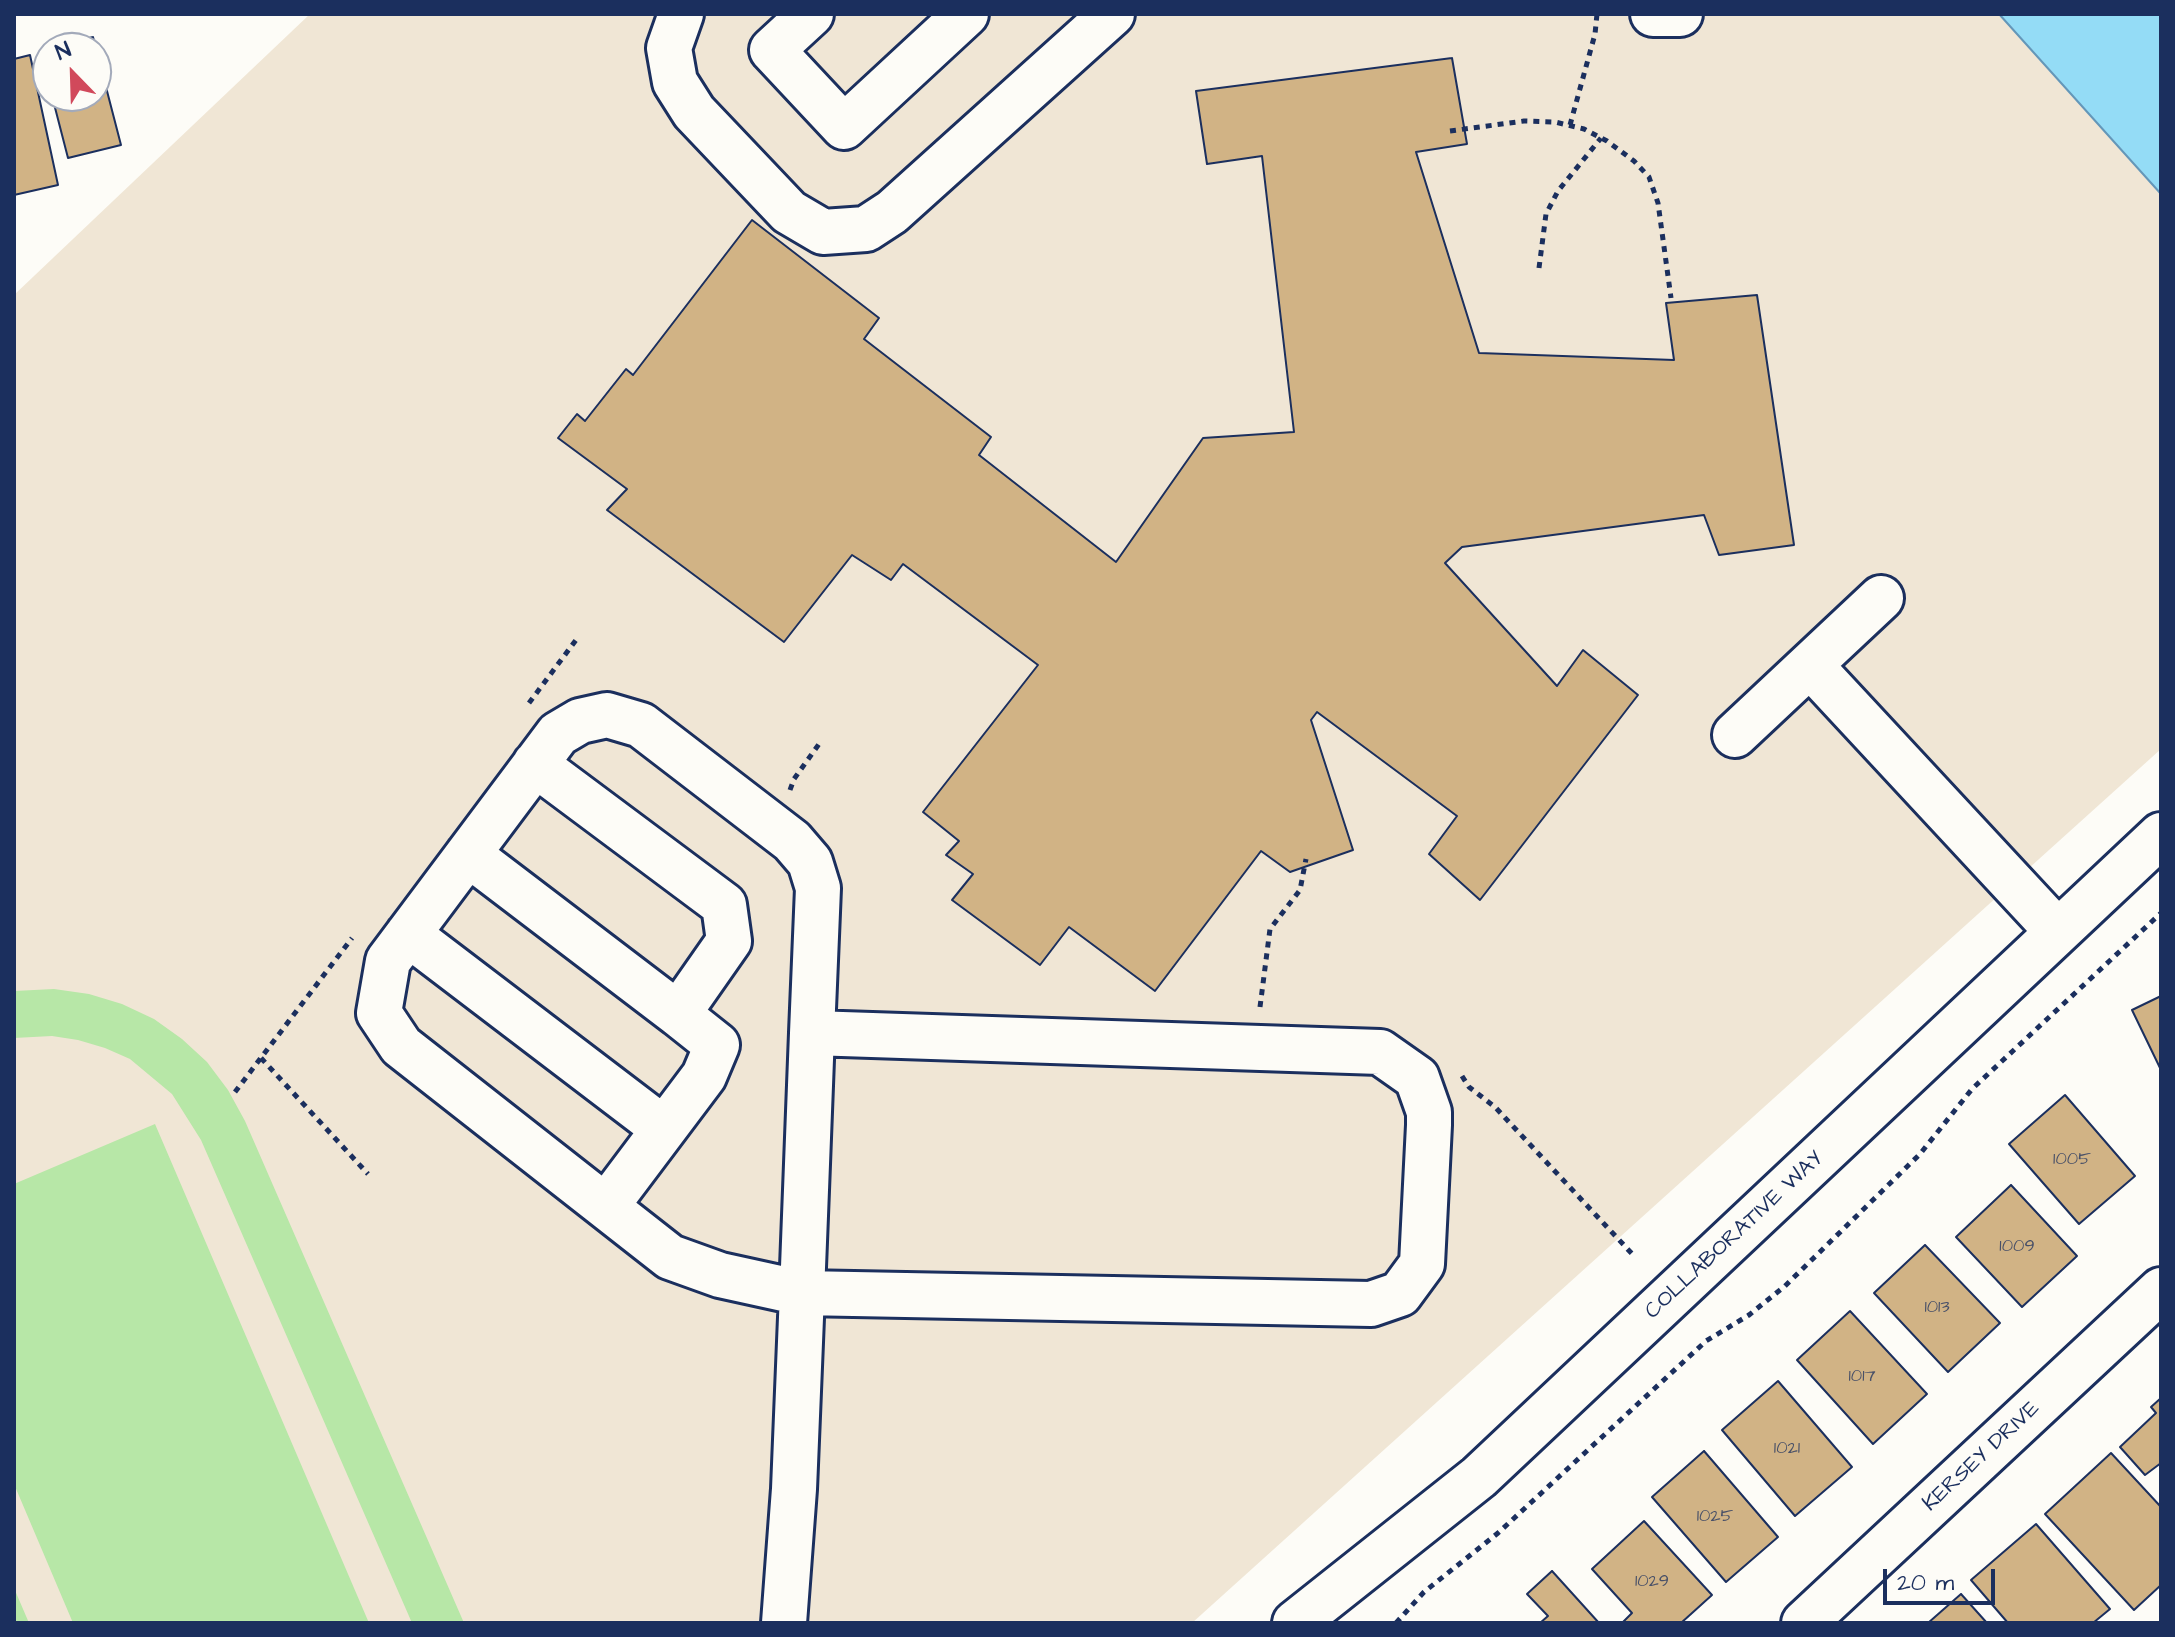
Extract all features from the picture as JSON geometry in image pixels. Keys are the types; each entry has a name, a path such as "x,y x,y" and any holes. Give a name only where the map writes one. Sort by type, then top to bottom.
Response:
{"street":[{"path":"681,14 669,48 675,82 694,112 789,212 823,232 866,229 892,212 1112,14"},
{"path":"811,14 772,50 844,127 966,14"},
{"path":"1653,14 1680,14"},
{"path":"1735,735 1881,598"},
{"path":"1810,665 2058,932"},
{"path":"784,1623 794,1489 802,1293 812,1033 818,888 810,862 792,841 641,725 607,715 580,721 558,734 388,961 379,1013 401,1046 670,1257 720,1275 802,1293 1371,1304 1400,1294 1422,1264 1429,1125 1429,1112 1417,1078 1380,1052 812,1033"},
{"path":"535,764 724,905 729,941 678,1014"},
{"name":"COLLABORATIVE WAY","path":"1295,1623 1479,1477 2161,835"},
{"path":"468,854 717,1045 704,1076 607,1205"},
{"path":"408,934 664,1129"},
{"name":"KERSEY DRIVE","path":"1804,1623 2161,1290"}],"path":[{"path":"1570,125 1595,34 1597,14"},
{"path":"1450,131 1524,121 1555,122 1601,138 1634,161 1649,177 1658,203 1671,298"},
{"path":"1539,268 1546,214 1558,191 1601,138"},
{"path":"1259,1012 1270,929 1300,890 1306,859"},
{"path":"1396,1623 1424,1592 1498,1533 1706,1341 1749,1315 1785,1286 1920,1154 1972,1089 2161,913"},
{"path":"261,1058 368,1174"}],"shaded area":[{"path":"310,14 2161,14 2161,749 1192,1623 14,1623 14,295"}],"green space":[{"path":"54,989 89,994 122,1004 154,1019 207,1062 228,1090 245,1121 464,1623 412,1623 201,1140 172,1094 130,1059 105,1048 52,1036 14,1038 14,991"},
{"path":"155,1124 369,1623 73,1623 14,1484 14,1184"},
{"path":"14,1588 29,1623 14,1623"}],"water":[{"path":"1999,14 2161,14 2161,194"}],"building":[{"path":"30,55 32,112 42,112 58,185 14,195 14,59"},
{"path":"1452,58 1467,144 1416,152 1479,353 1674,360 1666,303 1757,295 1794,545 1719,555 1704,515 1462,547 1445,563 1557,686 1583,650 1638,695 1480,900 1429,854 1457,816 1317,712 1311,720 1353,850 1290,872 1261,851 1155,991 1069,927 1040,965 952,900 973,874 946,855 959,841 923,812 1038,665 903,564 891,580 852,555 784,642 607,510 627,489 558,438 577,414 585,421 626,369 633,375 752,220 879,318 864,339 991,437 979,455 1116,562 1203,438 1294,432 1262,156 1207,164 1196,91"},
{"path":"112,110 121,145 68,158 56,112"},
{"path":"2161,996 2161,1070 2132,1010"},
{"path":"2065,1095 2135,1176 2079,1224 2009,1144"},
{"path":"2011,1185 2077,1256 2022,1307 1956,1237"},
{"path":"1925,1245 2000,1323 1948,1372 1874,1293"},
{"path":"1850,1311 1927,1394 1873,1444 1797,1360"},
{"path":"1778,1381 1852,1467 1795,1516 1722,1430"},
{"path":"2161,1398 2161,1463 2145,1475 2120,1447 2156,1413 2151,1407"},
{"path":"1704,1451 1778,1537 1726,1582 1652,1497"},
{"path":"2111,1453 2161,1507 2161,1585 2134,1610 2045,1514"},
{"path":"1644,1521 1712,1595 1681,1623 1622,1623 1632,1613 1592,1569"},
{"path":"2036,1524 2110,1609 2093,1623 2008,1623 1971,1580"},
{"path":"1552,1571 1599,1623 1540,1623 1548,1616 1527,1594"},
{"path":"1961,1594 1987,1623 1928,1623"}]}
